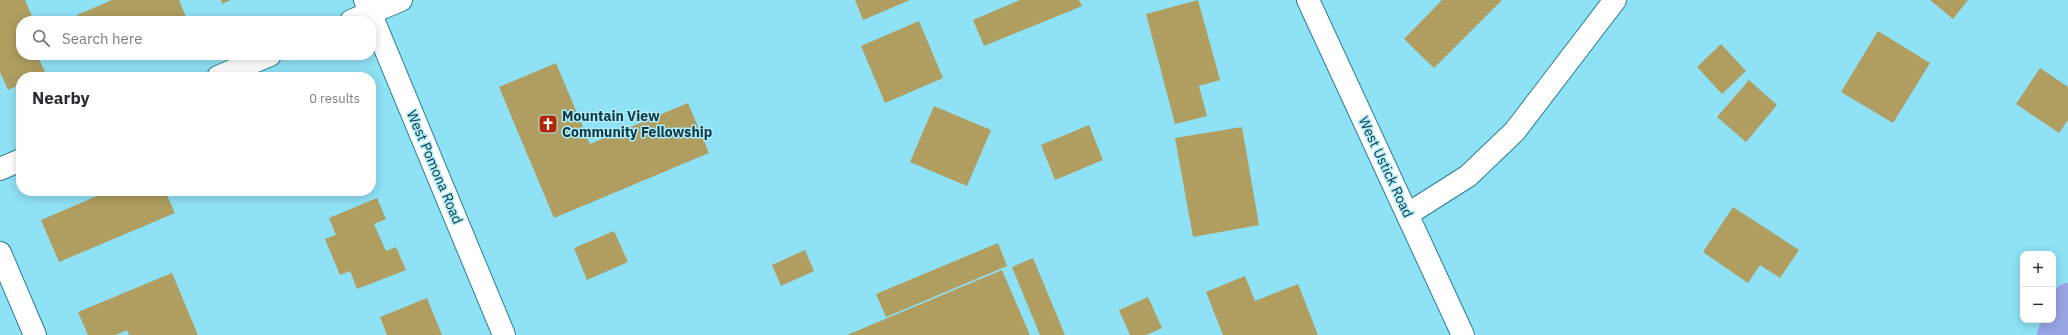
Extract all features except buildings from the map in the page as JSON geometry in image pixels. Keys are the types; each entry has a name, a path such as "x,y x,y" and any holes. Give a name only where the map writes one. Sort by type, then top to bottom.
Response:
{"street":[{"path":"362,11 401,0"},
{"name":"West Ustick Road","path":"1308,0 1463,335"},
{"path":"1408,214 1468,176 1515,131 1615,0"},
{"name":"West Pomona Road","path":"376,43 504,335"},
{"path":"230,72 258,60"},
{"path":"0,169 16,162"},
{"path":"0,253 35,335"}],"waterway":[{"path":"2052,335 2068,298"}],"place":[{"name":"Mountain View Community Fellowship","path":"548,124"}]}
